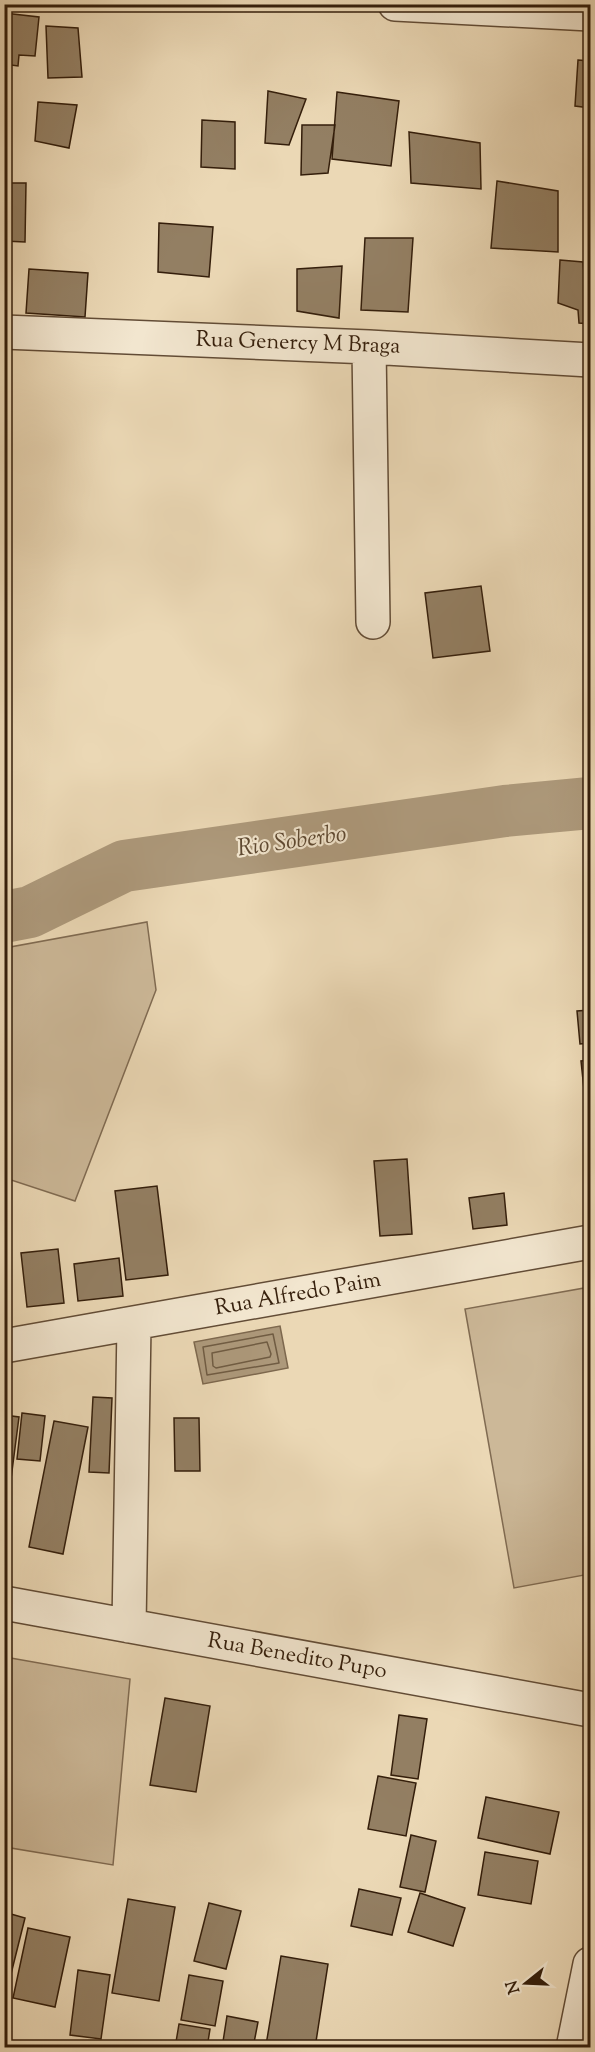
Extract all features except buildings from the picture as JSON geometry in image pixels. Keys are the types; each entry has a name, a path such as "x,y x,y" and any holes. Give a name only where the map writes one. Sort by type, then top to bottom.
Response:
{"street":[{"path":"396,4 591,14"},
{"name":"Rua Genercy M Braga","path":"4,332 369,347 591,360"},
{"path":"369,347 373,622"},
{"name":"Rua Alfredo Paim","path":"4,1346 134,1325 591,1242"},
{"path":"129,1626 134,1325"},
{"name":"Rua Benedito Pupo","path":"4,1602 591,1710"},
{"path":"573,2048 591,1964"}],"shaded area":[{"path":"147,922 156,990 75,1201 5,1178 5,948"},
{"path":"590,1287 590,1574 514,1588 465,1309"},
{"path":"5,1657 130,1679 113,1865 5,1847"}],"water":[{"path":"280,1326 288,1368 203,1384 194,1342"}],"waterway":[{"name":"Rio Soberbo","path":"4,917 30,912 124,866 505,811 590,803"}]}
